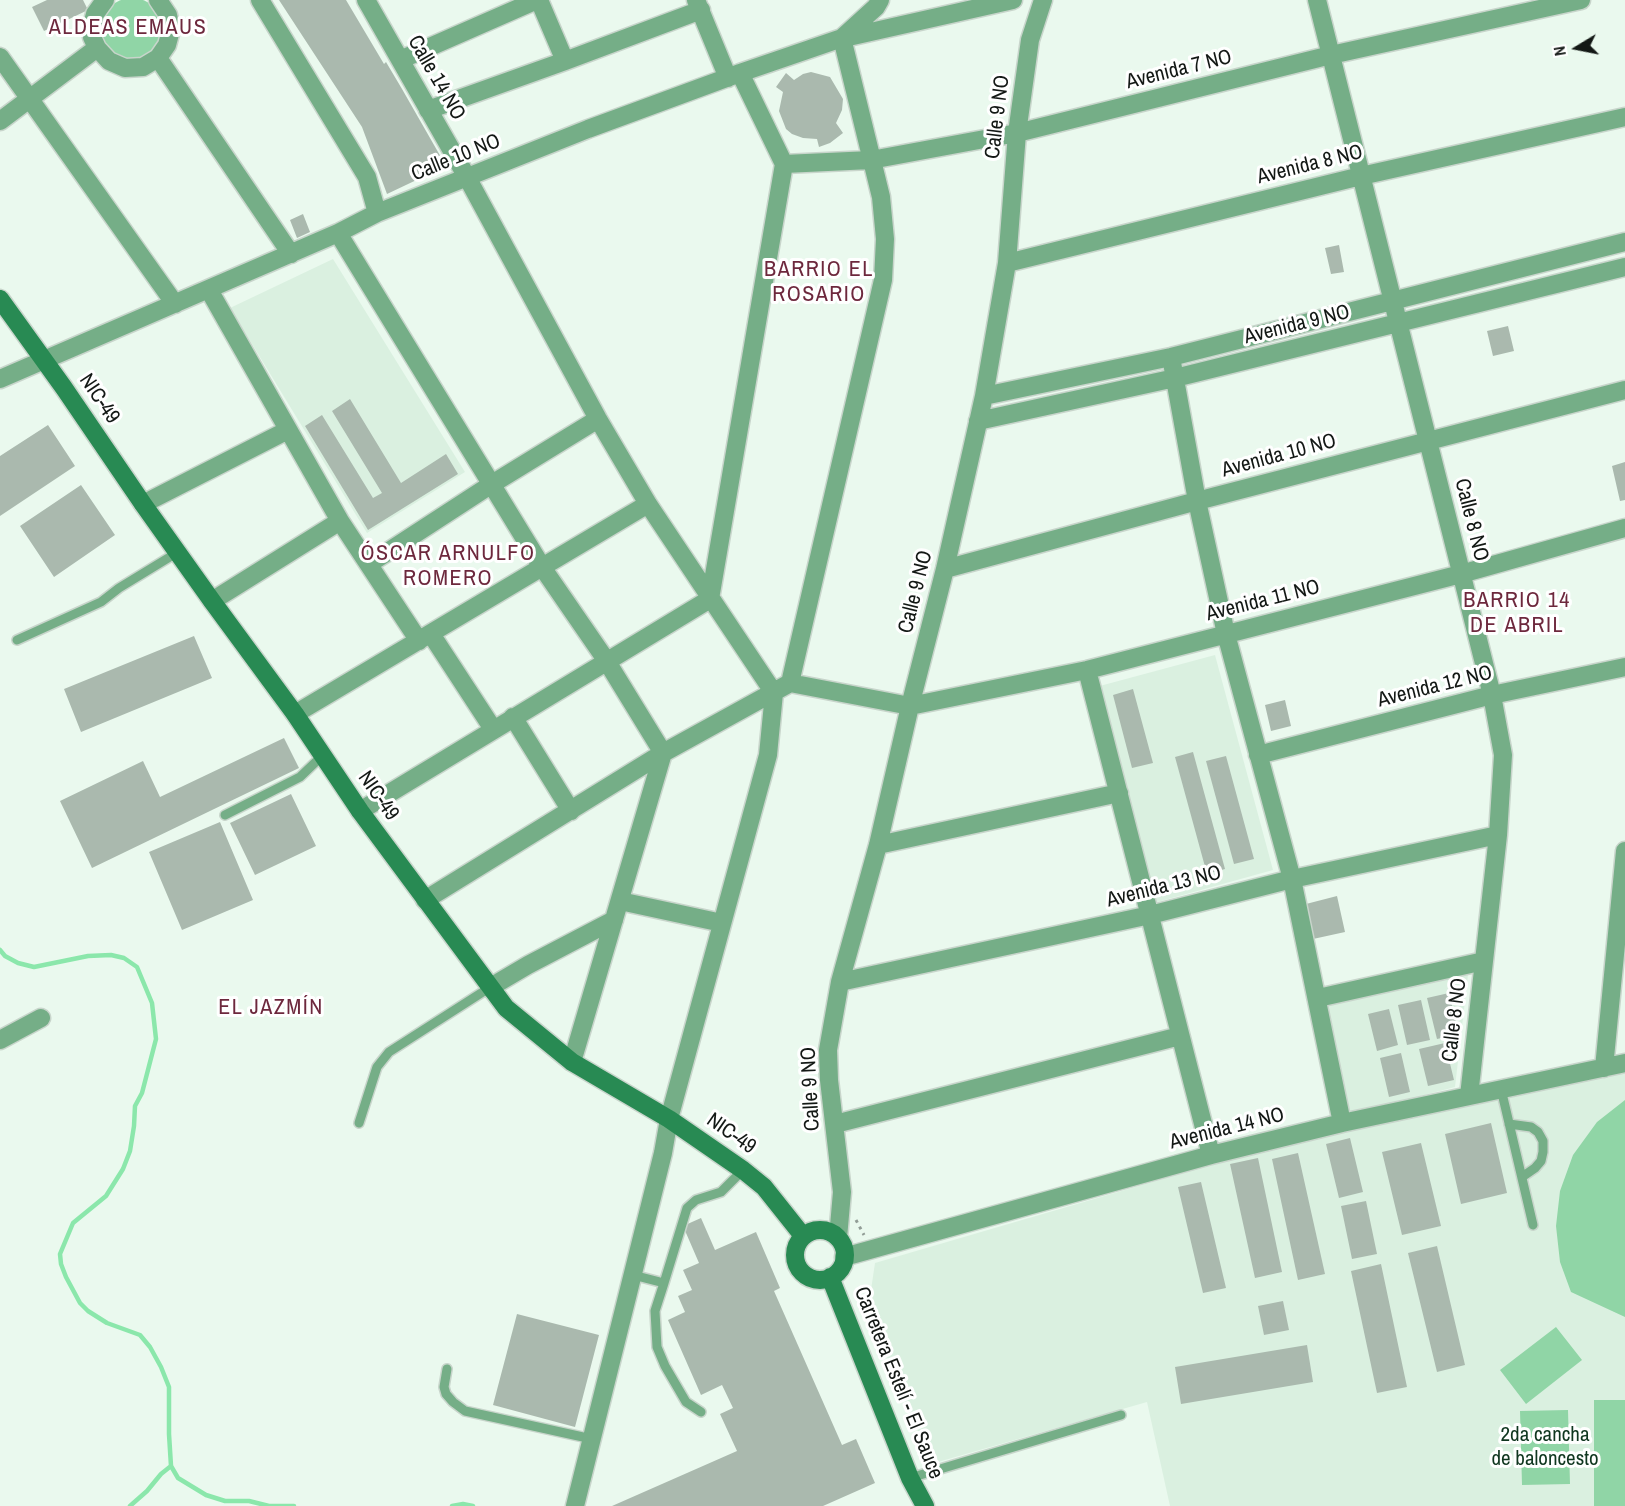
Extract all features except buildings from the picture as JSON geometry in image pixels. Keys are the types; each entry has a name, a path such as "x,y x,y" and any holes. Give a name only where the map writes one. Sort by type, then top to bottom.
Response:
{"street":[{"path":"105,0 94,14 92,37 97,48 109,62 125,68 143,67 158,58 167,45 171,30 168,15 160,1"},
{"path":"260,0 367,177 377,213"},
{"name":"Calle 14 NO","path":"366,0 468,178 598,419 648,504 774,693"},
{"path":"400,60 538,0 565,61"},
{"name":"Calle 10 NO","path":"0,379 339,233 377,213 588,129 842,38 876,7 880,0"},
{"path":"790,684 883,280 885,239 881,197 842,38 1012,0"},
{"name":"Calle 9 NO","path":"838,1238 842,1192 829,1080 828,1050 840,982 878,845 984,396 1007,263 1017,133 1030,40 1043,0"},
{"name":"Calle 8 NO","path":"1317,0 1492,695 1503,755 1498,835 1469,1096"},
{"name":"Avenida 7 NO","path":"784,164 872,160 1017,133 1331,56 1581,0"},
{"path":"360,811 710,599 784,164 734,75 699,5 565,61 428,110"},
{"path":"0,121 97,48"},
{"path":"0,57 175,304"},
{"path":"158,58 291,254"},
{"name":"Avenida 8 NO","path":"1007,263 1361,176 1625,117"},
{"path":"339,233 542,567 606,660 663,753 572,1062"},
{"name":"Avenida 9 NO","path":"984,396 1171,357 1625,242"},
{"name":"Avenida 9 NO","path":"978,421 1175,378 1625,267"},
{"path":"209,290 340,520 369,564 493,729"},
{"name":"NIC-49","path":"0,299 177,552 295,714 360,811 506,1008 572,1062 669,1119 743,1170 764,1187 803,1236"},
{"path":"1171,357 1197,501 1226,634 1292,879 1342,1123"},
{"name":"Avenida 10 NO","path":"945,569 1625,390"},
{"path":"369,564 598,419"},
{"path":"143,504 288,430"},
{"path":"295,714 648,504"},
{"path":"212,601 340,520"},
{"name":"Avenida 11 NO","path":"910,706 1087,669 1461,574 1625,528"},
{"name":"Avenida 12 NO","path":"1258,755 1492,695 1625,667"},
{"path":"1087,669 1211,1155"},
{"path":"425,900 663,753 790,684 910,706"},
{"path":"575,1506 663,1153 669,1119 768,755 774,693"},
{"path":"513,717 571,811"},
{"path":"878,845 1119,793"},
{"name":"Avenida 13 NO","path":"840,982 1150,915 1292,879 1498,835"},
{"path":"1604,1068 1625,851"},
{"path":"620,901 722,923"},
{"path":"489,988 614,920"},
{"path":"1318,998 1484,961"},
{"path":"0,1040 41,1018"},
{"path":"835,1124 1180,1036"},
{"name":"Avenida 14 NO","path":"844,1257 1211,1155 1342,1123 1625,1063"},
{"path":"821,1230 838,1238 843,1247 844,1257 840,1269 830,1277 815,1279 808,1276 797,1265 796,1250 803,1236 809,1232 821,1230"},
{"name":"Carretera Estelí - El Sauce","path":"830,1277 910,1478 925,1506"}],"lane":[{"path":"17,640 102,602 119,588 177,552"},
{"path":"225,815 300,777 323,755"},
{"path":"359,1123 377,1067 389,1052 489,988"},
{"path":"1501,1089 1533,1225"},
{"path":"1509,1124 1531,1127 1538,1132 1543,1141 1541,1161 1522,1177"},
{"path":"701,1412 686,1402 664,1366 657,1347 655,1311 687,1208 696,1200 721,1192 743,1170"},
{"path":"633,1275 664,1283"},
{"path":"447,1369 444,1387 446,1394 465,1411 592,1439"},
{"path":"910,1478 1121,1416"}],"shaded area":[{"path":"333,259 465,472 367,533 230,308"},
{"path":"1215,655 1273,870 1154,903 1096,687"},
{"path":"1469,966 1455,1087 1348,1115 1325,1003"},
{"path":"1625,1069 1625,1506 1170,1506 1147,1402 931,1464 868,1310 875,1263 1224,1161 1502,1095"}],"green space":[{"path":"132,-2 149,3 154,7 158,12 163,29 158,46 154,51 149,55 132,60 115,55 110,51 106,46 101,29 106,12 110,7 115,3"},
{"path":"1625,1100 1625,1317 1571,1292 1560,1262 1556,1226 1560,1191 1573,1155 1597,1122"},
{"path":"1556,1327 1582,1360 1526,1404 1500,1370"},
{"path":"1594,1400 1625,1400 1625,1506 1594,1506"},
{"name":"2da cancha de baloncesto","path":"1568,1410 1570,1484 1522,1485 1520,1411"}],"waterway":[{"path":"0,950 5,956 18,963 34,967 88,956 111,955 124,958 137,967 152,1003 156,1039 142,1093 135,1106 130,1151 123,1169 106,1196 73,1223 60,1254 61,1264 80,1303 107,1323 140,1335 161,1367 169,1387 171,1466 178,1478 206,1495 225,1501 249,1501 269,1506 294,1506"},
{"path":"130,1506 171,1466"},
{"path":"452,1506 463,1504 473,1506"}],"district":[{"name":"ALDEAS EMAUS","path":"128,28"},
{"name":"BARRIO EL ROSARIO","path":"819,282"},
{"name":"ÓSCAR ARNULFO ROMERO","path":"448,566"},
{"name":"BARRIO 14 DE ABRIL","path":"1517,614"},
{"name":"EL JAZMÍN","path":"271,1008"}]}
